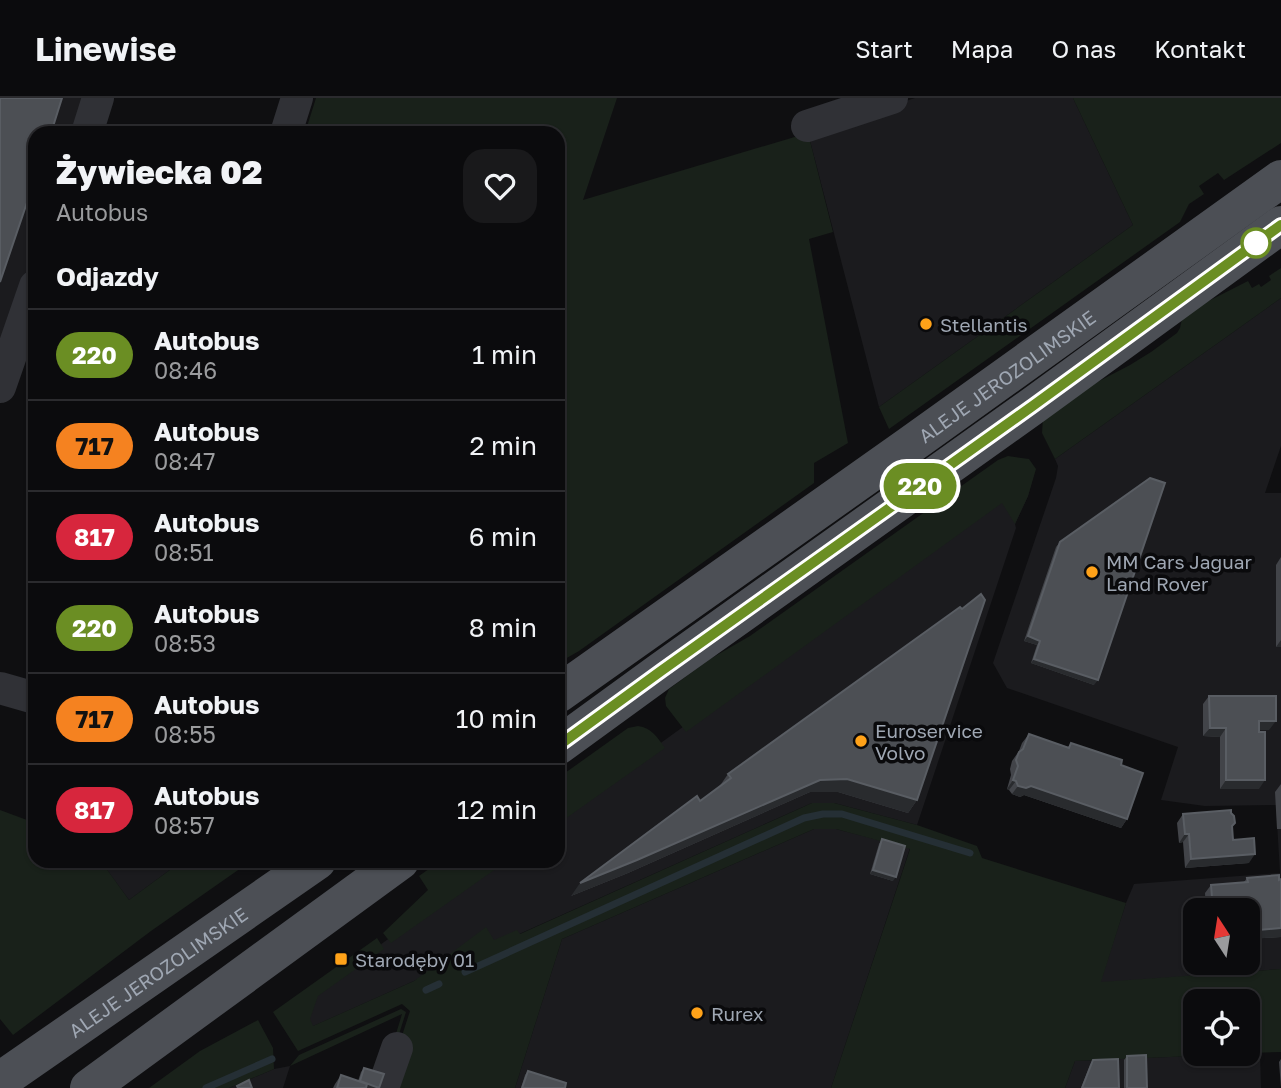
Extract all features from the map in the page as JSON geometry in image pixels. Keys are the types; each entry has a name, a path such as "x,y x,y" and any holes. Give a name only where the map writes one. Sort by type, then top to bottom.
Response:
{"main road":[{"name":"ALEJE JEROZOLIMSKIE","path":"565,689 1281,179"},
{"name":"ALEJE JEROZOLIMSKIE","path":"565,741 1281,225"},
{"name":"ALEJE JEROZOLIMSKIE","path":"7,1071 307,868"},
{"path":"89,1088 390,868"}],"street":[{"path":"89,126 99,98"},
{"path":"288,126 297,98"},
{"path":"807,126 892,98"},
{"path":"0,387 28,306"},
{"path":"0,688 28,696"},
{"path":"383,1088 397,1048"}],"shaded area":[{"path":"0,98 89,98 79,126 28,126 28,277 0,360"},
{"path":"316,98 617,98 583,200 808,133 833,232 809,239 848,443 814,463 814,483 565,659 565,126 307,126"},
{"name":"Stellantis","path":"915,98 1073,98 1133,225 879,407 808,133"},
{"path":"1073,98 1281,98 1281,143 1224,180 1218,173 1199,186 1204,194 1189,204 1180,222 889,429 879,407 1133,225"},
{"path":"1281,268 1281,298 1055,459 1042,433 1043,418 1082,390 1130,365 1177,333 1183,314 1248,281 1252,288 1259,284 1261,287 1271,280 1269,276"},
{"path":"1281,298 1281,446 1265,493 1281,493 1281,969 1260,971 1260,898 1183,898 1183,975 1203,975 1100,983 1134,884 1280,873 1276,805 1205,806 1161,800 1178,747 1007,688 993,663 1058,466 1055,459"},
{"path":"1008,456 1029,459 1036,469 1028,496 1015,524 1002,503 686,732 666,706 665,698 669,689 710,659 750,636 998,460"},
{"path":"1034,474 1028,496 1015,524 1016,528 917,825 834,803 812,803 300,1032 286,1013 486,868 565,868 565,812"},
{"path":"638,726 651,731 665,748 565,819 565,773 628,728"},
{"path":"812,803 834,803 917,825 977,846 982,858 1126,903 1101,982 1198,975 1260,975 1260,971 1281,969 1281,1052 1260,1053 1260,989 1183,989 1183,1056 1075,1061 1065,1088 831,1088 910,849 836,829 814,829 562,939 515,1088 388,1088 410,1011 402,1004 298,1051 273,1012 377,938 384,949 318,996 310,1019 313,1026 414,981 486,927 494,940 517,930 520,934"},
{"path":"0,810 28,820 28,868 106,868 129,900 172,868 241,868 151,931 13,1035 0,1019"},
{"name":"Rurex","path":"814,829 836,829 910,848 831,1088 515,1088 562,939"},
{"path":"106,868 172,868 129,900"},
{"path":"430,868 497,868 391,943 383,933 428,890 419,876"},
{"path":"401,1009 406,1012 395,1047 392,1047 402,1014 290,1066 299,1055"},
{"path":"258,1020 273,1048 274,1069 229,1088 149,1088 200,1051"},
{"path":"1260,1053 1261,1088 1065,1088 1075,1061 1183,1056 1183,1066 1260,1066"},
{"path":"290,1066 283,1088 229,1088 274,1069"}],"building":[{"path":"0,98 62,98 53,126 28,126 28,200 0,282"},
{"path":"1150,478 1165,483 1098,680 1034,659 1040,641 1028,636 1060,542"},
{"path":"981,594 985,600 917,800 847,779 820,780 580,883 697,796 700,801 731,778 728,774"},
{"path":"1209,696 1276,696 1276,721 1259,721 1259,732 1265,732 1265,780 1226,780 1226,728 1210,728"},
{"path":"1029,734 1069,748 1071,743 1122,760 1121,765 1143,773 1127,819 1031,786 1018,786 1013,780 1018,766 1016,760"},
{"path":"1231,810 1235,823 1232,826 1233,840 1254,838 1255,854 1191,859 1189,834 1185,834 1183,814"},
{"path":"882,839 905,846 896,877 873,870"},
{"path":"1279,875 1281,928 1260,930 1260,898 1212,898 1211,885 1248,882 1247,878"},
{"path":"1146,1055 1147,1088 1127,1088 1127,1056"},
{"path":"1118,1059 1119,1088 1082,1088 1093,1060"},
{"path":"364,1068 384,1074 379,1088 360,1081"},
{"path":"528,1071 566,1083 565,1088 522,1088"},
{"path":"341,1075 367,1084 366,1088 337,1088"},
{"path":"249,1080 252,1088 238,1088 237,1086"}],"waterway":[{"path":"465,972 804,818 842,814 970,853"},
{"path":"426,990 439,984"},
{"path":"206,1088 272,1059"}],"bus line":[{"name":"220","path":"565,741 1281,225"}],"place":[{"name":"Stellantis","path":"926,324"},
{"name":"MM Cars Jaguar Land Rover","path":"1092,572"},
{"name":"Euroservice Volvo","path":"861,741"},
{"name":"Starodęby 01","path":"341,959"},
{"name":"Rurex","path":"697,1013"}]}
